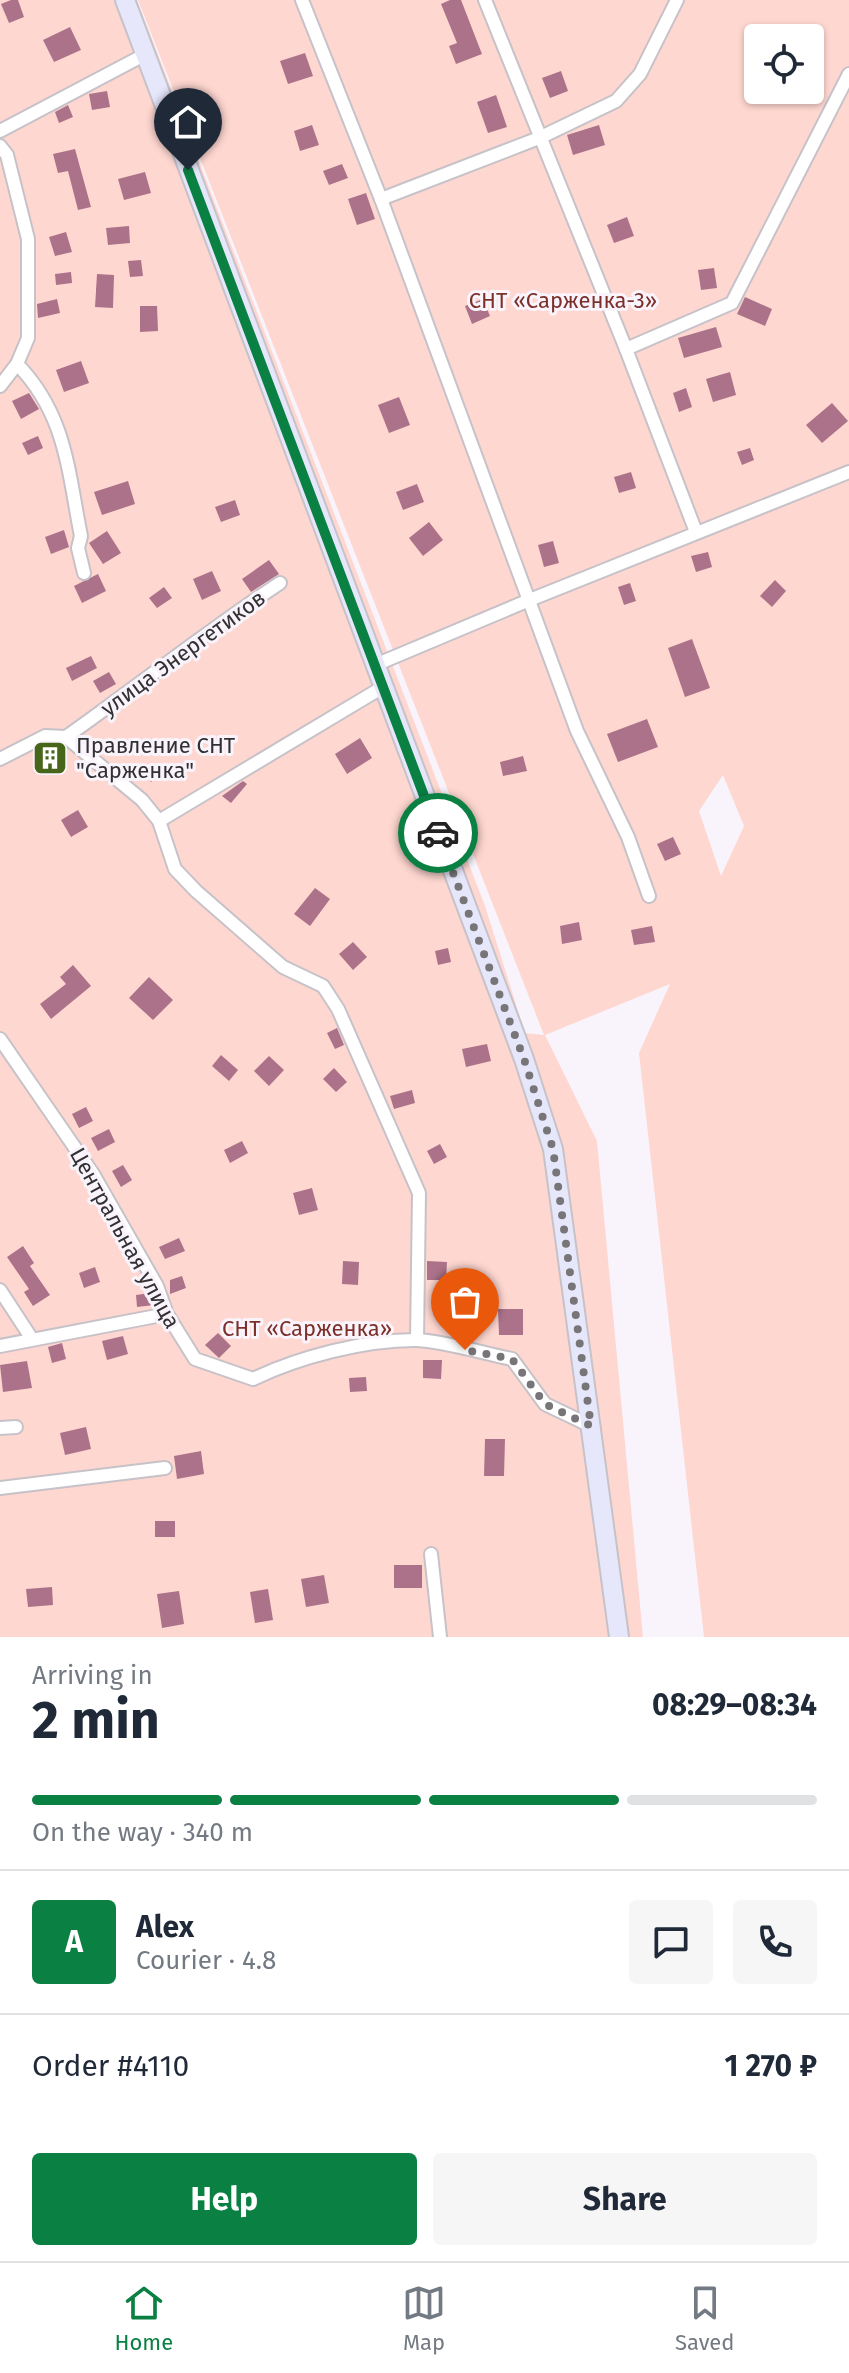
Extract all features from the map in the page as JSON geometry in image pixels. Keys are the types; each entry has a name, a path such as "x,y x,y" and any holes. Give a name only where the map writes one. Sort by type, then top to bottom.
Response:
{"main road":[{"path":"125,0 524,1059 553,1149 619,1637"}],"street":[{"path":"302,0 381,199 577,731 628,837 649,896"},
{"path":"485,0 696,532"},
{"path":"381,199 539,138 616,101 640,74 677,0"},
{"path":"0,131 144,55"},
{"path":"626,349 732,303 849,74"},
{"path":"0,146 7,155 28,239 28,338 17,364 0,386"},
{"path":"17,364 36,382 61,433 81,536 78,548 84,573"},
{"path":"375,665 849,472"},
{"name":"улица Энергетиков","path":"0,759 22,745 45,736 66,737 171,663 222,621 280,583"},
{"path":"159,821 383,687"},
{"path":"66,737 142,800 159,821 175,869 185,880 283,967 323,986 338,1009 419,1193 417,1340 512,1359 545,1404 591,1426"},
{"name":"Центральная улица","path":"0,1039 93,1174 157,1286 167,1314 195,1359 253,1379 281,1366 340,1349 417,1340"},
{"path":"0,1290 32,1339"},
{"path":"0,1346 167,1314"},
{"path":"0,1428 16,1427"},
{"path":"0,1488 165,1468"},
{"path":"431,1554 440,1637"}],"green space":[{"path":"0,0 137,0 485,906 525,1033 544,1035 138,0 849,0 849,1637 704,1637 639,1053 670,984 545,1035 597,1141 643,1637 0,1637","holes":["723,775 744,826 721,876 699,811"]}],"building":[{"path":"18,0 24,17 9,23 1,4"},
{"path":"461,0 482,54 456,64 449,46 457,43 441,4"},
{"path":"70,27 81,50 54,62 43,40"},
{"path":"305,53 313,76 288,84 280,61"},
{"path":"561,71 568,91 550,98 542,78"},
{"path":"107,91 110,107 92,110 89,94"},
{"path":"496,95 507,127 488,133 477,102"},
{"path":"68,105 73,117 59,123 55,112"},
{"path":"312,125 319,145 300,151 294,131"},
{"path":"599,125 605,145 573,155 567,135"},
{"path":"75,149 91,207 78,210 68,171 58,173 53,154"},
{"path":"342,164 348,178 329,185 323,171"},
{"path":"145,172 151,193 124,200 118,179"},
{"path":"366,193 375,219 357,225 348,199"},
{"path":"627,217 634,236 614,243 607,225"},
{"path":"129,226 130,243 108,245 106,228"},
{"path":"66,232 72,252 55,256 49,237"},
{"path":"141,260 143,276 130,277 128,261"},
{"path":"714,268 717,288 701,290 698,270"},
{"path":"71,272 72,283 56,285 55,274"},
{"path":"97,274 114,275 113,308 95,307"},
{"path":"745,297 772,309 765,326 737,314"},
{"path":"57,299 60,313 38,318 37,304"},
{"path":"483,299 490,316 472,324 465,306"},
{"path":"140,306 157,306 158,331 140,332"},
{"path":"716,327 722,347 684,358 678,338"},
{"path":"81,361 89,383 64,392 56,370"},
{"path":"730,372 736,395 713,402 706,379"},
{"path":"686,388 692,407 679,412 673,393"},
{"path":"29,393 39,409 21,419 12,401"},
{"path":"399,397 410,425 389,433 378,405"},
{"path":"832,403 848,421 822,443 806,425"},
{"path":"38,436 43,448 28,455 22,443"},
{"path":"750,448 754,460 742,465 737,452"},
{"path":"631,472 636,488 619,493 614,477"},
{"path":"128,481 135,504 102,515 94,492"},
{"path":"417,484 424,502 403,510 396,492"},
{"path":"235,500 240,515 221,522 215,507"},
{"path":"429,522 443,540 423,556 409,538"},
{"path":"64,530 69,547 51,554 45,537"},
{"path":"107,531 121,553 103,564 89,543"},
{"path":"553,541 559,563 544,567 538,545"},
{"path":"708,552 712,567 696,572 691,556"},
{"path":"269,560 279,574 251,592 242,579"},
{"path":"212,571 221,591 202,600 193,579"},
{"path":"98,574 106,591 82,603 74,586"},
{"path":"775,580 786,591 772,607 760,596"},
{"path":"630,583 636,601 624,605 618,587"},
{"path":"164,587 172,598 157,608 149,598"},
{"path":"692,639 710,688 685,697 668,648"},
{"path":"91,656 97,668 72,681 66,668"},
{"path":"109,672 116,684 100,693 93,681"},
{"path":"647,719 658,747 618,762 607,734"},
{"path":"360,738 372,758 347,774 335,754"},
{"name":"Правление СНТ \"Сарженка\"","path":"54,745 64,764 48,773 37,753"},
{"path":"523,756 527,771 503,776 500,762"},
{"path":"154,765 161,774 151,782 144,773"},
{"path":"243,781 247,784 231,803 222,796"},
{"path":"78,810 88,827 71,837 61,820"},
{"path":"673,837 681,854 665,861 657,844"},
{"path":"315,888 330,899 310,926 294,914"},
{"path":"579,922 582,940 562,944 560,926"},
{"path":"652,926 655,942 634,945 631,930"},
{"path":"353,942 367,957 353,970 339,954"},
{"path":"448,948 451,962 438,965 435,951"},
{"path":"73,965 91,986 51,1019 40,1004 66,984 60,977"},
{"path":"149,977 173,1000 153,1020 129,998"},
{"path":"337,1028 344,1045 335,1049 327,1033"},
{"path":"487,1044 491,1061 466,1067 462,1049"},
{"path":"221,1055 238,1070 229,1081 212,1066"},
{"path":"269,1056 284,1070 269,1086 254,1071"},
{"path":"334,1068 347,1082 336,1092 323,1079"},
{"path":"412,1090 415,1103 394,1109 390,1096"},
{"path":"86,1107 93,1121 79,1128 72,1114"},
{"path":"109,1129 115,1142 98,1151 91,1138"},
{"path":"242,1141 248,1153 230,1163 224,1150"},
{"path":"440,1144 447,1157 434,1164 427,1151"},
{"path":"123,1165 132,1180 121,1187 112,1171"},
{"path":"312,1188 318,1210 299,1215 293,1193"},
{"path":"179,1238 185,1251 165,1259 159,1247"},
{"path":"23,1246 34,1263 30,1266 50,1295 33,1306 24,1292 29,1289 7,1257"},
{"path":"343,1261 359,1262 358,1285 342,1284"},
{"path":"427,1261 447,1262 446,1280 427,1280"},
{"path":"95,1267 100,1282 84,1288 79,1273"},
{"path":"182,1276 186,1288 170,1294 170,1280"},
{"path":"150,1293 154,1305 137,1307 136,1295"},
{"path":"498,1309 523,1309 523,1335 499,1335"},
{"path":"218,1333 231,1346 219,1358 205,1345"},
{"path":"123,1336 128,1354 107,1360 102,1341"},
{"path":"62,1343 66,1359 52,1363 48,1347"},
{"path":"423,1360 442,1360 441,1379 423,1378"},
{"path":"27,1361 32,1388 3,1392 0,1365"},
{"path":"366,1377 367,1391 350,1392 349,1378"},
{"path":"86,1427 91,1449 65,1455 60,1433"},
{"path":"485,1439 505,1439 504,1476 484,1476"},
{"path":"201,1451 204,1474 177,1479 174,1456"},
{"path":"155,1521 175,1521 175,1537 155,1537"},
{"path":"394,1565 422,1565 422,1588 394,1588"},
{"path":"324,1575 329,1603 306,1607 301,1579"},
{"path":"52,1587 53,1605 28,1607 26,1589"},
{"path":"268,1589 273,1620 255,1623 250,1592"},
{"path":"179,1591 184,1624 162,1628 157,1594"}],"way so far":[{"path":"438,833 524,1059 553,1149 591,1426 545,1404 512,1359 465,1350"}],"place":[{"name":"Правление СНТ \"Сарженка\"","path":"50,758"}],"route":[{"path":"188,170 438,833"}],"park label":[{"name":"СНТ «Сарженка-3»","path":"563,300"},
{"name":"СНТ «Сарженка»","path":"307,1328"}]}
